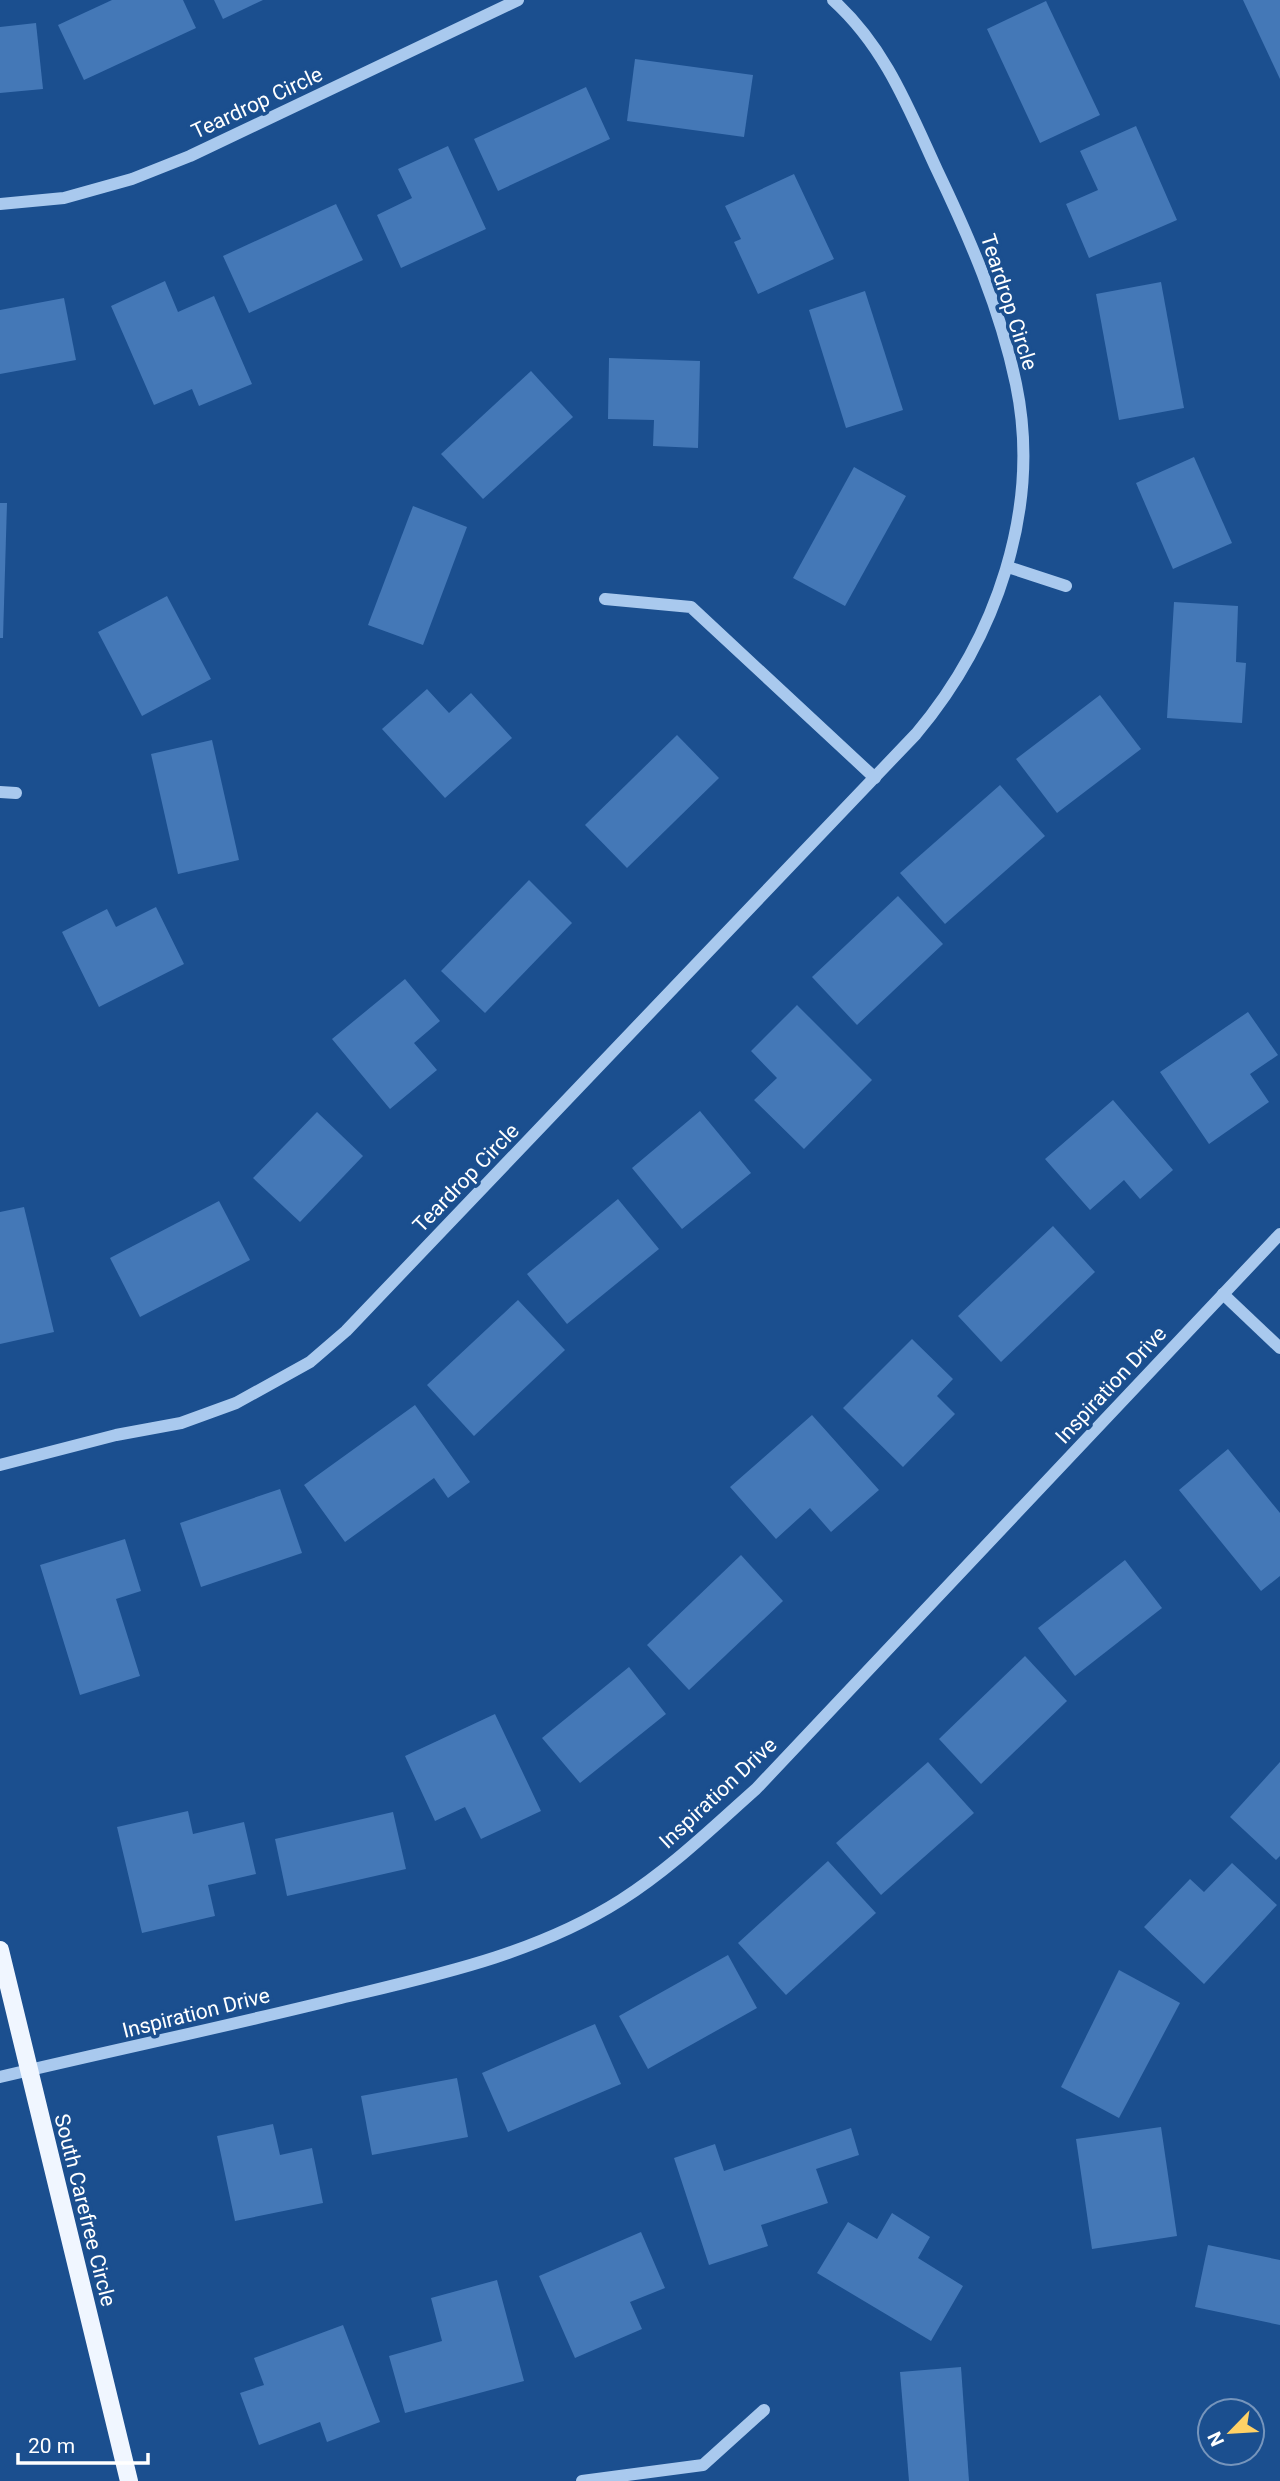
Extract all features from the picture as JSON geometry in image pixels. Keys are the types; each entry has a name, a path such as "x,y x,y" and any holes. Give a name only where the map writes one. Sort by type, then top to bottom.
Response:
{"main road":[{"name":"South Carefree Circle","path":"0,1950 27,2071 129,2481"}],"street":[{"name":"Teardrop Circle","path":"0,204 64,198 132,179 190,156 518,0"},
{"name":"Teardrop Circle","path":"0,1465 116,1435 181,1423 236,1403 310,1362 346,1331 875,778 947,697 971,657 1008,567 1019,508 1022,449 1016,386 1000,323 976,252 873,41 833,0"},
{"path":"1008,567 1066,586"},
{"path":"605,599 691,607 875,778"},
{"path":"0,792 16,793"},
{"name":"Inspiration Drive","path":"0,2077 121,2052 488,1961 580,1922 620,1901 662,1872 756,1789 1280,1234"},
{"path":"1223,1294 1280,1348"},
{"path":"582,2481 703,2465 764,2410"}],"building":[{"path":"112,0 183,0 196,28 84,80 58,25"},
{"path":"214,0 263,0 223,19"},
{"path":"1243,0 1280,0 1280,79"},
{"path":"1046,1 1100,115 1040,143 987,29"},
{"path":"36,23 43,89 0,93 0,27"},
{"path":"635,59 753,75 744,137 627,121"},
{"path":"586,87 610,139 498,191 474,139"},
{"path":"1136,126 1177,220 1089,258 1066,204 1098,190 1080,151"},
{"path":"448,146 486,229 401,268 377,215 412,198 398,169"},
{"path":"794,174 834,259 758,294 734,242 741,239 725,206"},
{"path":"336,204 363,260 249,313 223,256"},
{"path":"165,281 178,312 214,296 252,384 199,406 192,389 154,405 111,306"},
{"path":"1161,282 1184,408 1119,420 1096,294"},
{"path":"865,291 903,410 846,428 809,310"},
{"path":"64,298 76,360 0,374 0,310"},
{"path":"609,358 700,361 698,448 653,446 654,420 608,419"},
{"path":"531,371 573,417 483,499 441,454"},
{"path":"1194,457 1232,543 1173,569 1136,483"},
{"path":"854,467 906,496 845,606 793,578"},
{"path":"0,503 7,503 3,638 0,638"},
{"path":"413,506 467,527 423,645 368,625"},
{"path":"167,596 211,679 142,716 98,632"},
{"path":"1174,602 1238,606 1236,662 1246,663 1242,723 1167,718"},
{"path":"427,689 449,713 471,693 512,738 445,798 382,729"},
{"path":"1100,695 1141,749 1057,813 1016,759"},
{"path":"677,735 719,778 627,868 585,825"},
{"path":"212,740 239,860 178,874 151,754"},
{"path":"1000,785 1045,836 945,924 900,873"},
{"path":"529,880 572,923 485,1013 441,971"},
{"path":"898,896 943,944 857,1025 812,977"},
{"path":"156,907 184,964 99,1007 62,932 107,909 116,927"},
{"path":"405,979 440,1021 414,1043 437,1070 390,1109 332,1039"},
{"path":"797,1005 872,1080 804,1149 754,1100 777,1078 751,1051"},
{"path":"1248,1012 1278,1055 1250,1074 1269,1102 1209,1144 1160,1072"},
{"path":"1113,1100 1173,1170 1140,1199 1124,1180 1090,1210 1045,1159"},
{"path":"700,1111 751,1173 682,1229 632,1168"},
{"path":"317,1112 363,1156 300,1222 253,1178"},
{"path":"618,1199 659,1249 567,1324 527,1274"},
{"path":"219,1201 250,1260 140,1317 110,1258"},
{"path":"24,1207 54,1332 0,1344 0,1212"},
{"path":"1053,1226 1095,1272 1001,1362 958,1316"},
{"path":"518,1300 565,1350 474,1436 427,1385"},
{"path":"912,1339 953,1379 937,1396 955,1414 903,1467 843,1408"},
{"path":"415,1405 470,1482 448,1498 434,1478 345,1542 304,1485"},
{"path":"812,1415 879,1490 831,1532 810,1508 776,1539 730,1487"},
{"path":"1228,1449 1280,1513 1280,1576 1261,1591 1179,1490"},
{"path":"280,1489 302,1553 201,1587 180,1523"},
{"path":"125,1539 141,1591 116,1599 140,1676 80,1695 40,1565"},
{"path":"741,1555 783,1601 689,1690 647,1645"},
{"path":"1125,1560 1162,1608 1075,1676 1038,1628"},
{"path":"1025,1656 1067,1701 981,1784 939,1739"},
{"path":"629,1667 666,1714 580,1783 542,1738"},
{"path":"495,1714 541,1811 481,1839 465,1807 435,1821 405,1756"},
{"path":"928,1762 974,1813 881,1895 836,1843"},
{"path":"1280,1762 1280,1856 1276,1860 1230,1817"},
{"path":"188,1811 193,1834 244,1822 256,1874 208,1885 215,1916 142,1933 117,1827"},
{"path":"393,1812 406,1869 287,1896 275,1839"},
{"path":"828,1861 876,1913 786,1995 738,1943"},
{"path":"1232,1863 1277,1905 1204,1984 1144,1927 1190,1879 1204,1892"},
{"path":"728,1955 757,2008 648,2069 619,2016"},
{"path":"1119,1970 1180,2003 1119,2118 1061,2087"},
{"path":"595,2024 621,2084 508,2132 482,2073"},
{"path":"457,2078 468,2137 372,2155 361,2096"},
{"path":"273,2124 280,2155 312,2148 323,2203 235,2221 217,2136"},
{"path":"1161,2127 1177,2236 1092,2249 1076,2139"},
{"path":"851,2128 859,2155 816,2169 828,2203 761,2225 768,2246 709,2265 674,2158 715,2144 724,2171"},
{"path":"892,2213 930,2237 918,2258 963,2286 931,2341 817,2273 848,2222 877,2239"},
{"path":"641,2232 665,2288 630,2302 642,2329 575,2358 539,2276"},
{"path":"1208,2245 1280,2260 1280,2325 1195,2307"},
{"path":"497,2280 524,2381 405,2413 389,2356 442,2341 431,2298"},
{"path":"343,2325 380,2422 327,2442 320,2422 259,2445 240,2393 264,2385 254,2358"},
{"path":"961,2367 969,2481 909,2481 900,2372"}]}
